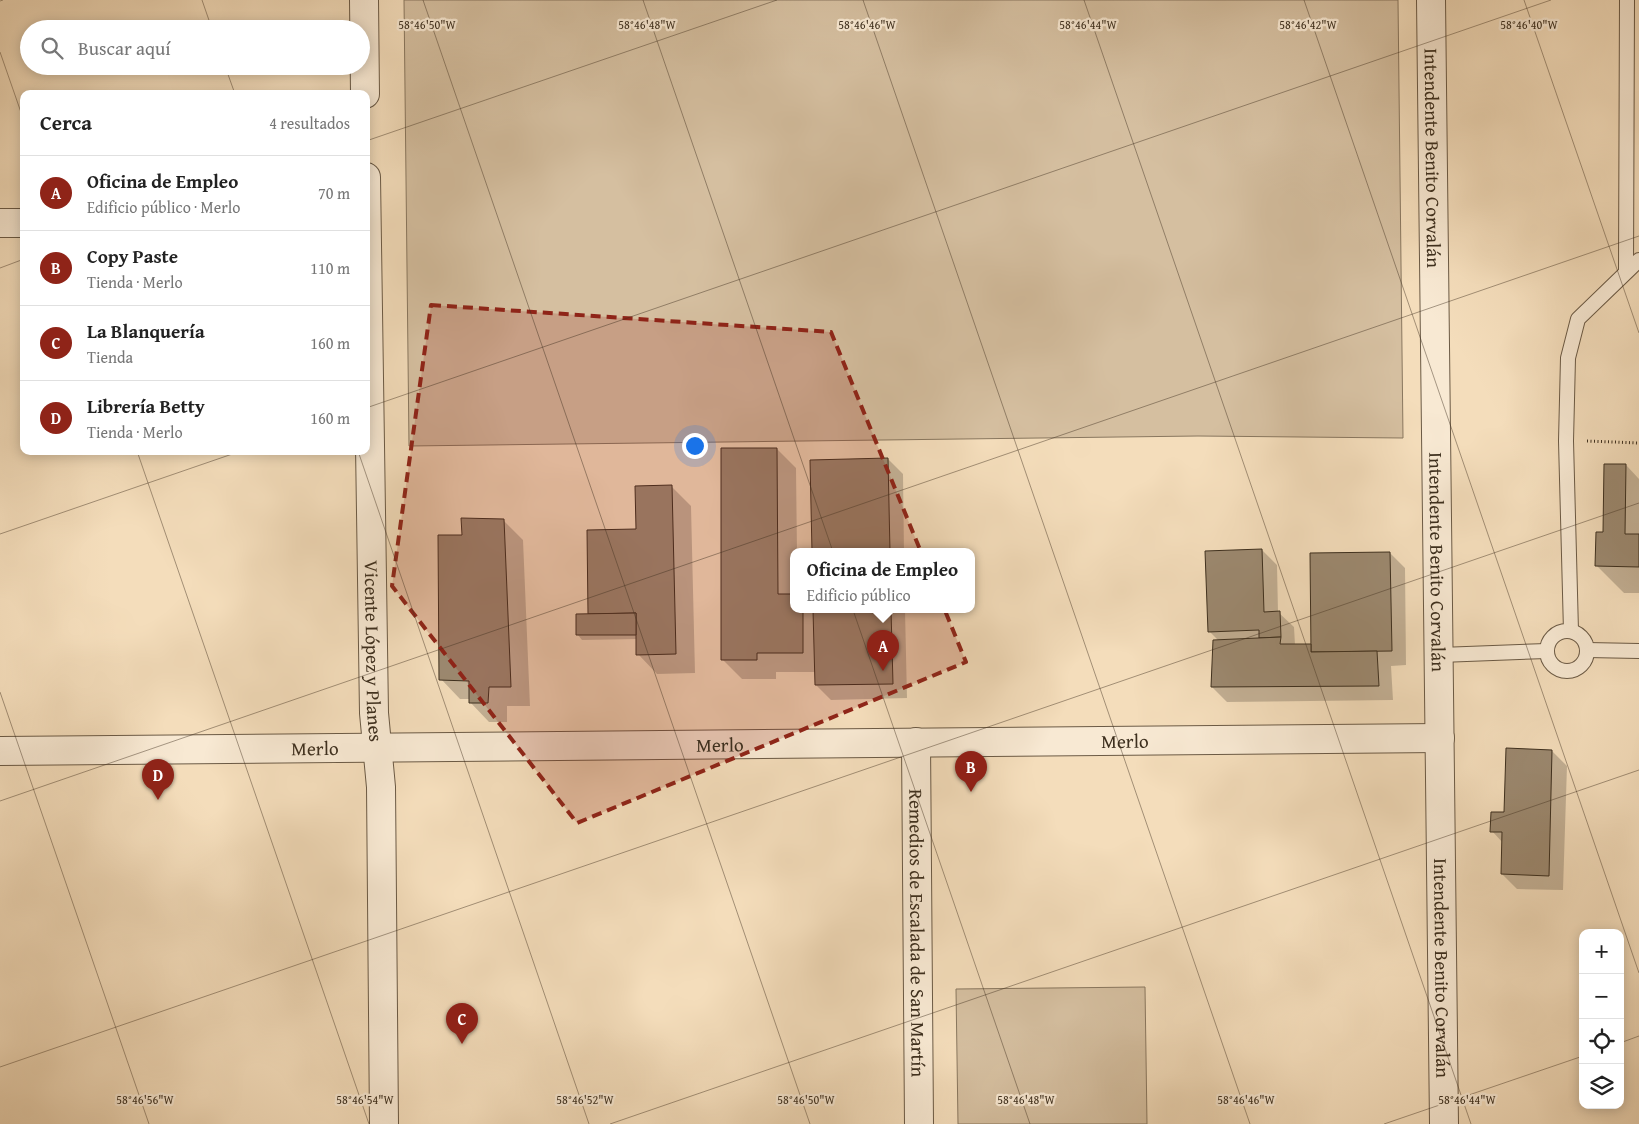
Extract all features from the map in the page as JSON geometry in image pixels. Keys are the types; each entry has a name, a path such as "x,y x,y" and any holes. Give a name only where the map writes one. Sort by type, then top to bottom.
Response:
{"street":[{"path":"364,0 364,20"},
{"name":"Intendente Benito Corvalán","path":"1431,0 1444,1124"},
{"path":"365,75 365,90"},
{"path":"0,223 20,223"},
{"name":"Vicente López y Planes","path":"370,431 374,712 381,787 384,1124"},
{"name":"Merlo","path":"0,751 1440,738"},
{"name":"Remedios de Escalada de San Martín","path":"916,742 919,1124"}],"lane":[{"path":"1626,271 1627,0"},
{"path":"1571,631 1566,441 1568,358 1578,318 1639,260"},
{"path":"1571,631 1585,641 1587,650 1585,659 1580,666 1572,670 1563,670 1555,667 1549,660 1547,651 1549,643 1554,636 1562,632 1571,631"},
{"path":"1587,650 1639,651"},
{"path":"1440,655 1547,651"}],"path":[{"path":"1566,441 1639,443"}],"highlighted area":[{"path":"431,305 831,332 966,662 577,823 392,586"}],"shaded area":[{"path":"404,0 1398,0 1403,438 1198,436 409,446"},
{"path":"1145,987 1147,1124 958,1124 956,989"}],"building":[{"path":"721,448 777,448 778,594 790,594 790,613 803,613 803,653 757,653 757,660 721,660"},
{"path":"888,458 890,548 812,548 810,460"},
{"path":"1604,464 1626,464 1625,534 1639,534 1639,567 1595,566 1596,532 1603,532"},
{"path":"672,485 676,654 636,655 636,613 588,614 587,530 636,529 635,486"},
{"path":"461,518 504,519 511,687 489,687 488,703 469,703 469,681 439,680 438,535 462,535"},
{"path":"1262,549 1264,612 1280,611 1281,637 1259,638 1259,630 1208,632 1205,551"},
{"path":"1390,552 1392,651 1311,652 1310,553"},
{"path":"636,613 636,635 576,635 576,614"},
{"path":"813,613 891,613 893,684 815,685"},
{"path":"1281,637 1280,644 1311,644 1311,652 1377,651 1379,686 1211,687 1213,640"},
{"path":"1506,748 1552,750 1549,876 1501,874 1502,832 1490,832 1491,812 1504,812"}],"place":[{"name":"Oficina de Empleo","path":"883,671"},
{"name":"Copy Paste","path":"971,792"},
{"name":"Librería Betty","path":"158,800"},
{"name":"La Blanquería","path":"462,1044"}]}
